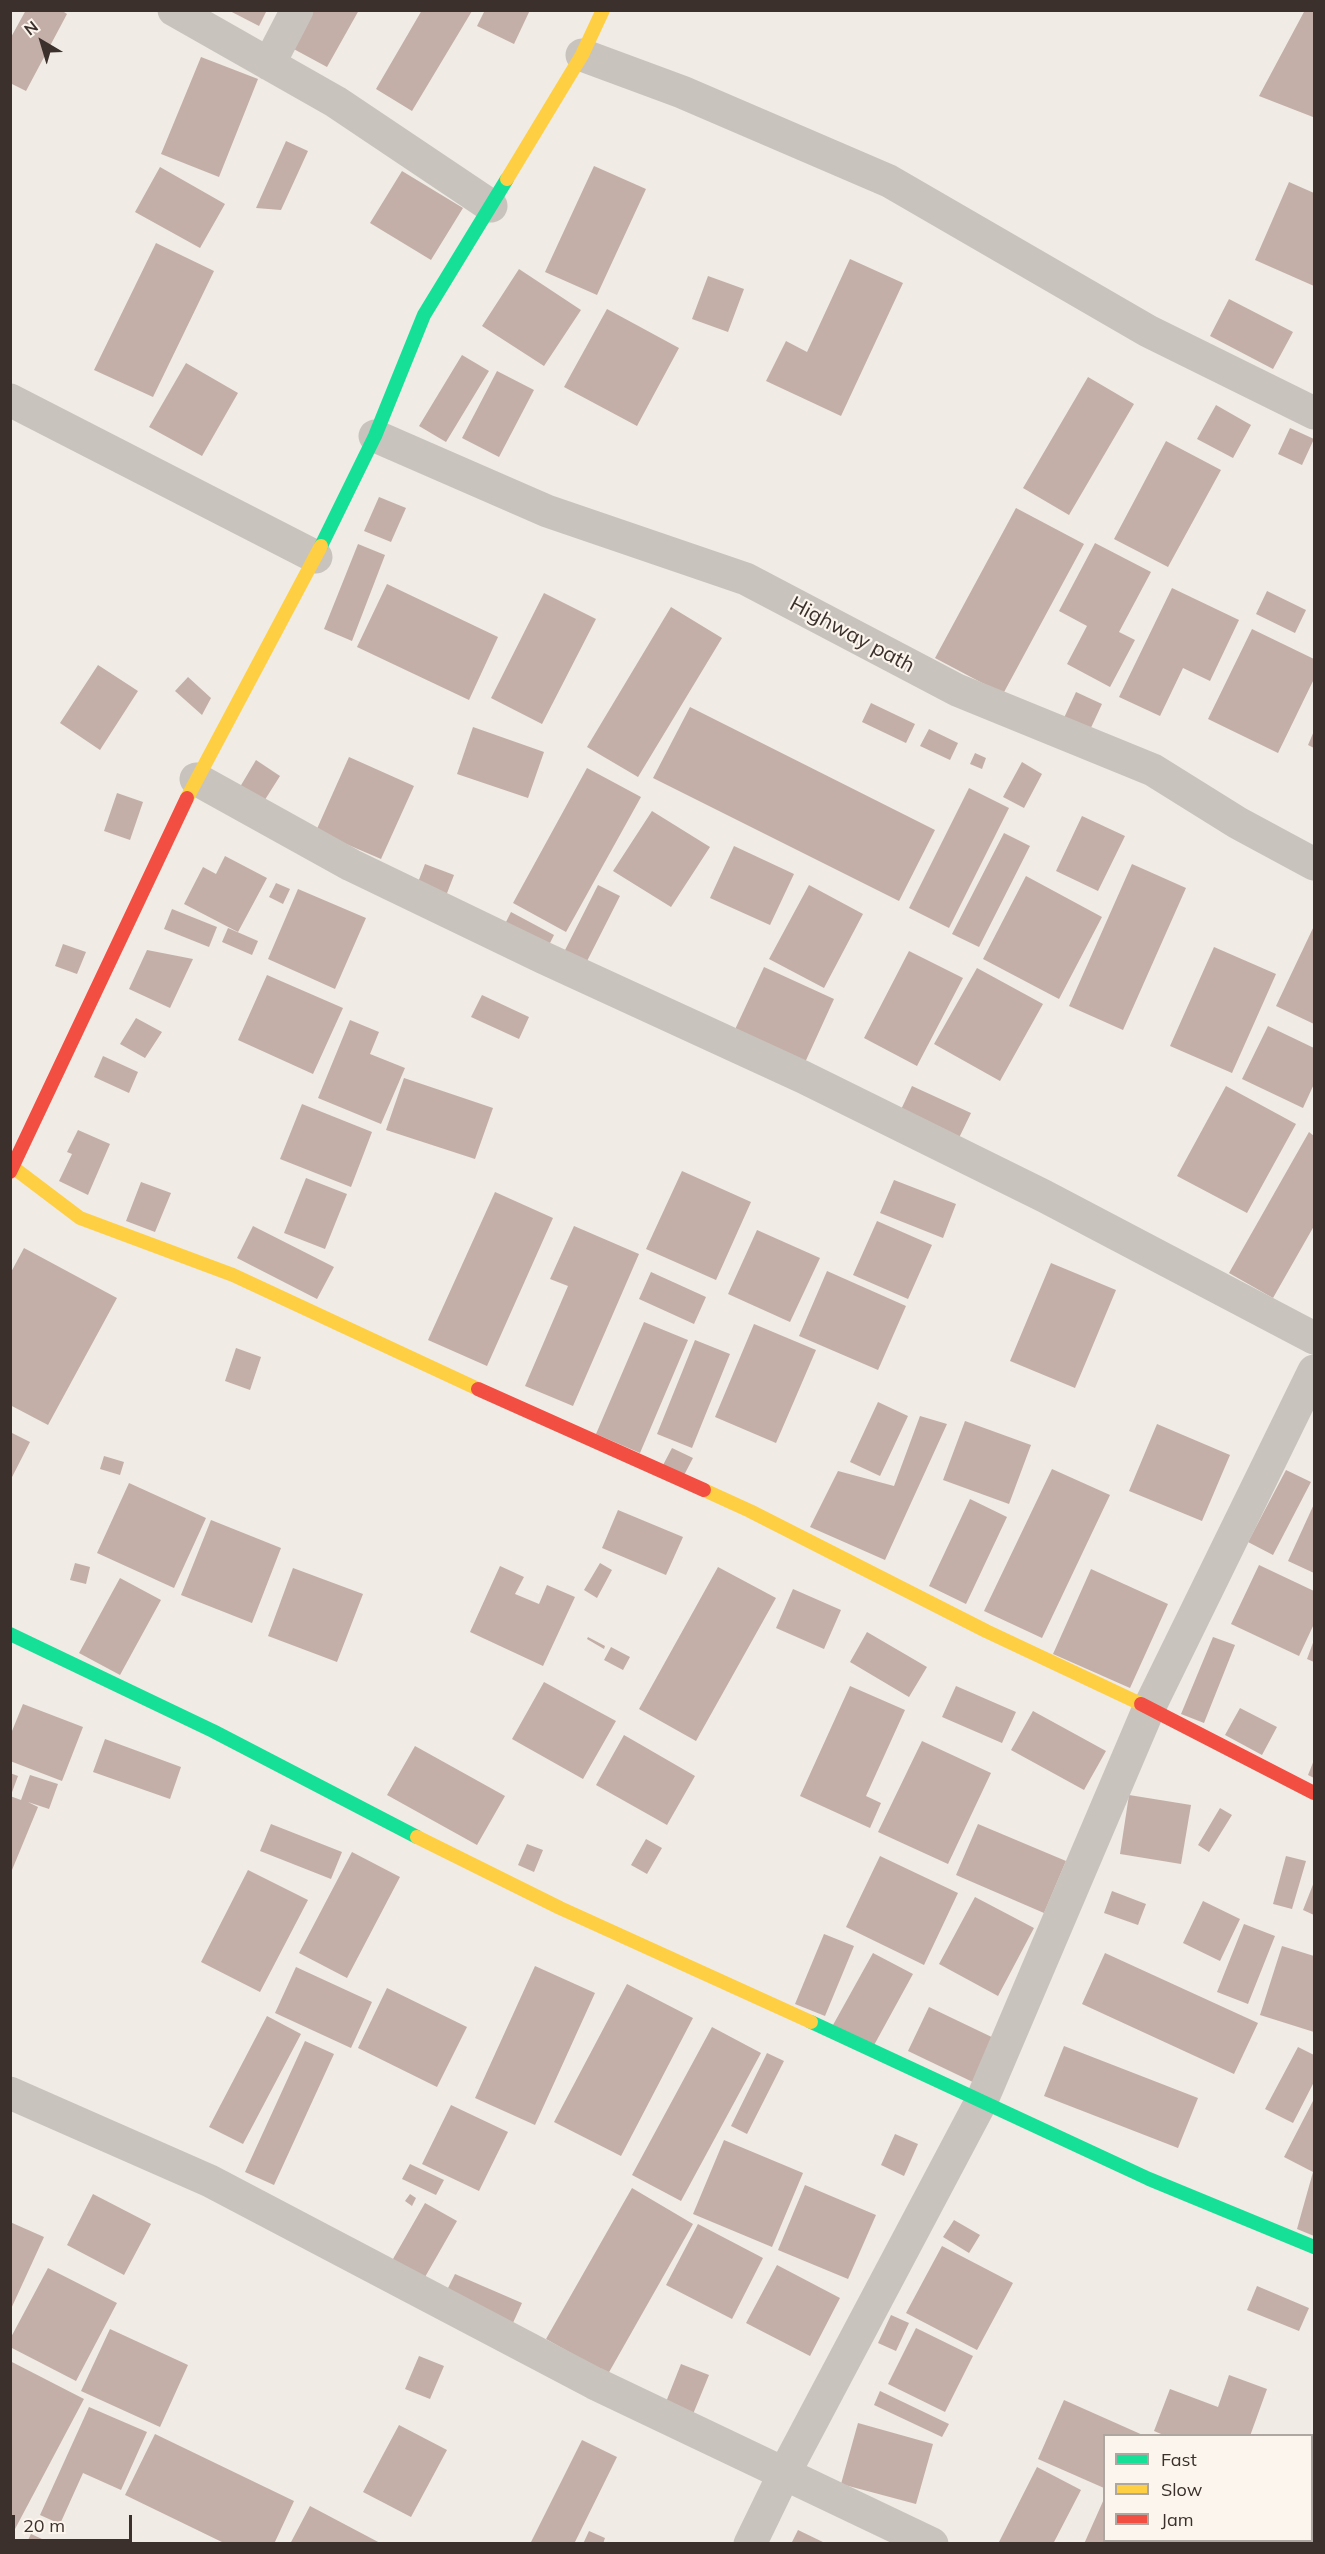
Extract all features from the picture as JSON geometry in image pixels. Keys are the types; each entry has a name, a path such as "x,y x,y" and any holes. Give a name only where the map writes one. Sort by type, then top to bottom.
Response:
{"street":[{"path":"174,10 336,102 491,206"},
{"path":"269,64 297,10"},
{"path":"603,10 582,55 424,315 375,436 316,557 196,779 11,1168 80,1218 233,1275 419,1362 750,1511 986,1631 1149,1708 1314,1793"},
{"path":"582,55 682,92 889,181 1148,331 1314,413"},
{"path":"10,400 316,557"},
{"name":"Highway path","path":"375,436 547,511 746,579 957,690 1153,770 1238,823 1314,864"},
{"path":"196,779 351,865 544,958 814,1082 1044,1196 1314,1338"},
{"path":"750,2544 785,2472 982,2100 1149,1708 1314,1371"},
{"path":"10,1635 213,1731 381,1819 560,1908 982,2100 1149,2179 1314,2247"},
{"path":"10,2093 210,2181 594,2383 932,2544"}],"building":[{"path":"26,10 61,10 67,14 26,91 10,83 10,39"},
{"path":"228,10 267,10 259,26"},
{"path":"311,10 359,10 327,67 290,47"},
{"path":"422,10 472,11 412,111 376,89"},
{"path":"485,10 530,10 514,44 477,26"},
{"path":"1305,10 1314,10 1313,117 1259,96"},
{"path":"201,57 258,79 219,177 161,154"},
{"path":"286,141 308,151 281,210 256,208"},
{"path":"594,166 646,189 597,295 545,272"},
{"path":"160,167 225,204 200,248 135,212"},
{"path":"402,171 463,208 431,260 370,223"},
{"path":"1289,182 1314,193 1314,286 1255,260"},
{"path":"156,243 214,271 153,397 94,370"},
{"path":"850,259 903,283 841,416 766,381 786,341 807,352"},
{"path":"519,269 581,310 544,366 482,326"},
{"path":"708,276 744,289 728,332 692,319"},
{"path":"1229,299 1293,332 1273,369 1210,336"},
{"path":"607,309 679,348 637,426 564,387"},
{"path":"462,355 489,371 446,442 419,426"},
{"path":"186,363 238,393 202,456 149,427"},
{"path":"497,371 534,390 499,457 462,438"},
{"path":"1088,377 1134,404 1069,515 1023,488"},
{"path":"1216,405 1251,425 1233,458 1197,439"},
{"path":"1290,428 1314,439 1302,465 1278,454"},
{"path":"1166,441 1221,470 1168,567 1114,539"},
{"path":"379,497 406,508 391,542 364,531"},
{"path":"1016,508 1084,544 1003,694 935,658"},
{"path":"1095,543 1151,572 1119,632 1135,640 1110,687 1067,664 1087,626 1059,611"},
{"path":"358,544 385,555 352,641 324,629"},
{"path":"387,584 498,637 469,700 357,647"},
{"path":"1172,588 1239,620 1210,681 1183,668 1160,716 1119,697"},
{"path":"1267,591 1306,610 1295,633 1256,614"},
{"path":"544,593 596,619 542,724 491,698"},
{"path":"671,607 722,638 638,777 587,747"},
{"path":"1252,629 1314,659 1314,679 1278,753 1208,719"},
{"path":"98,665 138,691 100,750 60,723"},
{"path":"188,677 211,698 202,715 175,691"},
{"path":"1076,692 1102,704 1089,732 1063,720"},
{"path":"871,703 915,724 906,743 862,722"},
{"path":"690,707 935,830 899,901 653,778"},
{"path":"473,727 544,752 528,798 457,774"},
{"path":"929,729 958,743 950,760 920,746"},
{"path":"1314,731 1314,748 1308,745"},
{"path":"975,753 986,758 982,769 970,764"},
{"path":"349,757 414,786 381,859 316,831"},
{"path":"256,760 280,776 261,806 237,792"},
{"path":"1022,762 1042,774 1024,808 1003,797"},
{"path":"587,768 641,797 566,932 513,903"},
{"path":"969,788 1009,808 949,928 909,908"},
{"path":"117,793 143,802 130,840 104,831"},
{"path":"652,811 710,847 671,907 613,871"},
{"path":"1082,816 1125,836 1098,891 1056,871"},
{"path":"1004,833 1030,846 979,947 952,934"},
{"path":"734,846 794,874 770,925 710,898"},
{"path":"225,856 267,878 238,932 184,904 203,867 216,874"},
{"path":"425,864 454,875 444,901 415,890"},
{"path":"1132,864 1186,888 1123,1030 1069,1006"},
{"path":"1026,876 1102,917 1059,999 983,959"},
{"path":"276,883 290,889 283,904 269,897"},
{"path":"598,885 620,896 583,969 561,958"},
{"path":"809,885 863,914 824,988 769,959"},
{"path":"298,889 366,918 335,989 268,959"},
{"path":"172,909 217,927 209,947 164,929"},
{"path":"511,912 554,935 545,953 502,930"},
{"path":"1314,926 1314,1024 1276,1006"},
{"path":"228,928 258,941 252,955 222,942"},
{"path":"63,944 86,952 77,974 55,966"},
{"path":"1214,947 1276,974 1232,1073 1170,1046"},
{"path":"147,950 193,959 170,1008 129,989"},
{"path":"909,951 963,978 917,1066 864,1038"},
{"path":"764,967 834,999 802,1069 731,1038"},
{"path":"977,968 1043,1004 1000,1081 934,1044"},
{"path":"267,975 343,1008 313,1074 238,1040"},
{"path":"482,995 529,1017 519,1039 471,1017"},
{"path":"136,1018 162,1032 145,1058 120,1044"},
{"path":"350,1020 379,1032 370,1054 405,1068 381,1124 318,1098"},
{"path":"1268,1026 1314,1048 1314,1084 1303,1108 1242,1079"},
{"path":"103,1056 138,1072 129,1093 94,1077"},
{"path":"404,1078 493,1108 475,1159 386,1130"},
{"path":"912,1086 971,1113 957,1142 898,1116"},
{"path":"1226,1086 1296,1124 1247,1213 1177,1176"},
{"path":"302,1104 372,1132 351,1187 280,1159"},
{"path":"78,1130 110,1144 88,1195 59,1181 72,1154 67,1152"},
{"path":"1309,1132 1314,1136 1314,1226 1273,1298 1229,1273"},
{"path":"682,1171 751,1202 716,1280 646,1249"},
{"path":"306,1178 347,1194 325,1249 284,1233"},
{"path":"894,1180 956,1204 943,1238 880,1213"},
{"path":"141,1182 171,1193 155,1232 126,1221"},
{"path":"495,1192 553,1218 487,1366 428,1340"},
{"path":"877,1221 932,1245 908,1299 853,1275"},
{"path":"253,1226 334,1267 317,1299 237,1258"},
{"path":"574,1226 639,1254 573,1406 525,1386 568,1286 550,1279"},
{"path":"757,1230 820,1258 790,1322 728,1294"},
{"path":"24,1248 117,1298 48,1425 10,1405 10,1274"},
{"path":"1051,1263 1116,1290 1075,1388 1010,1361"},
{"path":"827,1271 906,1306 878,1370 799,1336"},
{"path":"651,1272 706,1297 694,1324 639,1299"},
{"path":"644,1322 688,1340 640,1453 596,1434"},
{"path":"754,1324 816,1350 776,1443 715,1417"},
{"path":"695,1340 730,1354 692,1448 657,1434"},
{"path":"236,1348 261,1357 250,1390 225,1381"},
{"path":"878,1402 908,1416 880,1476 850,1462"},
{"path":"920,1416 947,1424 885,1560 810,1527 838,1471 894,1486"},
{"path":"965,1421 1031,1445 1009,1504 943,1480"},
{"path":"1157,1424 1230,1455 1202,1521 1129,1491"},
{"path":"10,1432 30,1442 10,1481"},
{"path":"672,1448 693,1458 683,1477 662,1467"},
{"path":"104,1456 124,1462 120,1475 100,1469"},
{"path":"1052,1469 1110,1495 1042,1638 984,1611"},
{"path":"1286,1470 1311,1482 1273,1555 1248,1542"},
{"path":"129,1483 206,1518 174,1588 97,1553"},
{"path":"970,1499 1007,1517 966,1604 929,1586"},
{"path":"1314,1504 1314,1573 1288,1561"},
{"path":"618,1510 683,1537 666,1575 602,1548"},
{"path":"211,1520 281,1548 252,1623 181,1595"},
{"path":"75,1563 90,1567 86,1584 70,1580"},
{"path":"600,1563 612,1570 597,1598 584,1590"},
{"path":"1259,1565 1314,1591 1314,1624 1299,1656 1231,1624"},
{"path":"500,1566 524,1577 515,1594 539,1604 547,1585 575,1597 543,1666 470,1632"},
{"path":"718,1567 776,1598 696,1741 639,1709"},
{"path":"293,1568 363,1594 337,1662 268,1636"},
{"path":"1091,1569 1168,1604 1130,1688 1053,1654"},
{"path":"120,1578 161,1600 120,1675 79,1653"},
{"path":"793,1589 841,1610 824,1649 776,1628"},
{"path":"867,1632 927,1667 909,1697 850,1662"},
{"path":"588,1637 605,1646 604,1649 587,1639"},
{"path":"1213,1637 1235,1645 1204,1723 1181,1714"},
{"path":"1314,1640 1314,1662 1307,1659"},
{"path":"611,1647 630,1657 623,1670 604,1660"},
{"path":"544,1682 616,1721 583,1779 512,1739"},
{"path":"850,1686 905,1710 866,1796 881,1803 870,1828 800,1796"},
{"path":"956,1686 1016,1712 1002,1743 942,1717"},
{"path":"23,1704 83,1727 62,1781 10,1761 10,1736"},
{"path":"1240,1708 1277,1727 1262,1755 1225,1735"},
{"path":"1033,1711 1106,1751 1084,1790 1011,1750"},
{"path":"624,1735 695,1776 667,1825 596,1785"},
{"path":"105,1739 181,1767 170,1799 93,1772"},
{"path":"922,1741 991,1773 948,1864 878,1832"},
{"path":"415,1746 505,1796 477,1845 387,1795"},
{"path":"1314,1760 1314,1778 1308,1775"},
{"path":"10,1773 18,1776 11,1795 10,1795"},
{"path":"30,1775 58,1784 49,1809 28,1802 38,1807 12,1870 10,1869 10,1796 21,1800"},
{"path":"1129,1795 1191,1805 1181,1864 1120,1854"},
{"path":"1220,1808 1232,1815 1209,1852 1198,1845"},
{"path":"271,1824 342,1852 331,1879 260,1851"},
{"path":"978,1824 1066,1861 1044,1913 956,1875"},
{"path":"646,1839 662,1848 647,1874 631,1865"},
{"path":"527,1844 543,1850 534,1872 518,1865"},
{"path":"352,1852 400,1877 347,1978 299,1953"},
{"path":"880,1856 958,1893 924,1965 846,1927"},
{"path":"1286,1856 1306,1861 1292,1909 1273,1904"},
{"path":"248,1870 308,1900 260,1992 201,1962"},
{"path":"1314,1882 1314,1915 1303,1910"},
{"path":"1112,1891 1146,1904 1138,1925 1104,1913"},
{"path":"975,1897 1034,1928 998,1996 939,1964"},
{"path":"1203,1901 1240,1919 1220,1961 1183,1943"},
{"path":"1244,1924 1275,1936 1248,2004 1217,1992"},
{"path":"824,1934 854,1946 825,2016 795,2004"},
{"path":"1282,1946 1314,1956 1314,2032 1260,2015"},
{"path":"873,1953 913,1974 873,2047 833,2025"},
{"path":"1105,1953 1258,2023 1234,2074 1082,2004"},
{"path":"535,1966 595,1993 535,2125 475,2098"},
{"path":"296,1967 372,2002 351,2048 275,2013"},
{"path":"627,1984 693,2018 621,2156 554,2122"},
{"path":"387,1988 467,2027 437,2087 358,2048"},
{"path":"929,2007 1000,2041 979,2085 908,2051"},
{"path":"267,2016 301,2034 243,2144 209,2127"},
{"path":"712,2027 761,2053 681,2201 632,2175"},
{"path":"305,2041 334,2054 274,2185 245,2172"},
{"path":"1064,2046 1198,2098 1178,2148 1044,2096"},
{"path":"1298,2047 1314,2055 1314,2082 1293,2123 1265,2109"},
{"path":"767,2053 784,2061 747,2134 731,2126"},
{"path":"1314,2099 1314,2236 1297,2229 1313,2172 1284,2157"},
{"path":"451,2105 508,2132 479,2191 422,2164"},
{"path":"895,2134 918,2144 904,2176 881,2165"},
{"path":"724,2140 803,2173 772,2247 693,2214"},
{"path":"410,2164 444,2180 436,2195 402,2179"},
{"path":"805,2185 876,2215 848,2279 778,2250"},
{"path":"632,2188 693,2224 608,2374 546,2339"},
{"path":"93,2194 151,2224 124,2275 67,2245"},
{"path":"410,2194 416,2198 412,2206 405,2201"},
{"path":"425,2203 457,2221 421,2284 389,2266"},
{"path":"954,2220 980,2235 969,2253 943,2237"},
{"path":"10,2222 44,2237 10,2311"},
{"path":"698,2224 763,2258 732,2319 666,2285"},
{"path":"942,2246 1013,2283 977,2350 906,2313"},
{"path":"777,2265 840,2298 810,2356 746,2323"},
{"path":"48,2268 117,2303 76,2381 10,2347 10,2339"},
{"path":"455,2274 522,2303 512,2325 444,2296"},
{"path":"1257,2286 1309,2308 1299,2331 1247,2310"},
{"path":"891,2315 909,2323 896,2351 878,2343"},
{"path":"916,2328 973,2356 945,2412 888,2384"},
{"path":"110,2329 188,2365 160,2427 81,2391"},
{"path":"419,2356 444,2366 430,2399 405,2389"},
{"path":"10,2361 84,2399 15,2529 10,2527"},
{"path":"681,2364 709,2375 691,2419 664,2407"},
{"path":"1229,2375 1267,2389 1251,2434 1161,2434 1154,2431 1170,2389 1218,2407"},
{"path":"880,2391 949,2424 942,2437 874,2405"},
{"path":"1064,2400 1140,2434 1103,2434 1103,2488 1038,2459"},
{"path":"89,2407 147,2432 121,2490 83,2473 60,2524 40,2515"},
{"path":"858,2423 933,2444 916,2504 841,2484"},
{"path":"399,2425 447,2450 411,2517 363,2492"},
{"path":"155,2434 294,2501 274,2544 226,2544 125,2495"},
{"path":"582,2440 617,2457 574,2544 530,2544"},
{"path":"1037,2467 1081,2490 1053,2544 998,2544"},
{"path":"1103,2501 1103,2542 1140,2542 1139,2544 1084,2544"},
{"path":"310,2506 382,2544 290,2544"},
{"path":"798,2530 827,2544 791,2544"},
{"path":"589,2531 605,2538 603,2544 583,2544"},
{"path":"31,2534 53,2544 26,2544"},
{"path":"1148,2542 1196,2542 1195,2544 1147,2544"},
{"path":"1206,2542 1302,2542 1302,2544 1205,2544"}],"traffic: fast":[{"path":"321,546 375,436 424,315 507,179"},
{"path":"10,1634 213,1731 417,1837"},
{"path":"811,2022 1149,2179 1314,2247"}],"traffic: slow":[{"path":"507,179 582,55 603,10"},
{"path":"187,798 321,546"},
{"path":"10,1165 80,1218 233,1275 478,1389"},
{"path":"704,1490 986,1631 1141,1704"},
{"path":"417,1837 560,1908 811,2022"}],"traffic: jam":[{"path":"10,1172 187,798"},
{"path":"478,1389 704,1490"},
{"path":"1141,1704 1314,1793"}]}
